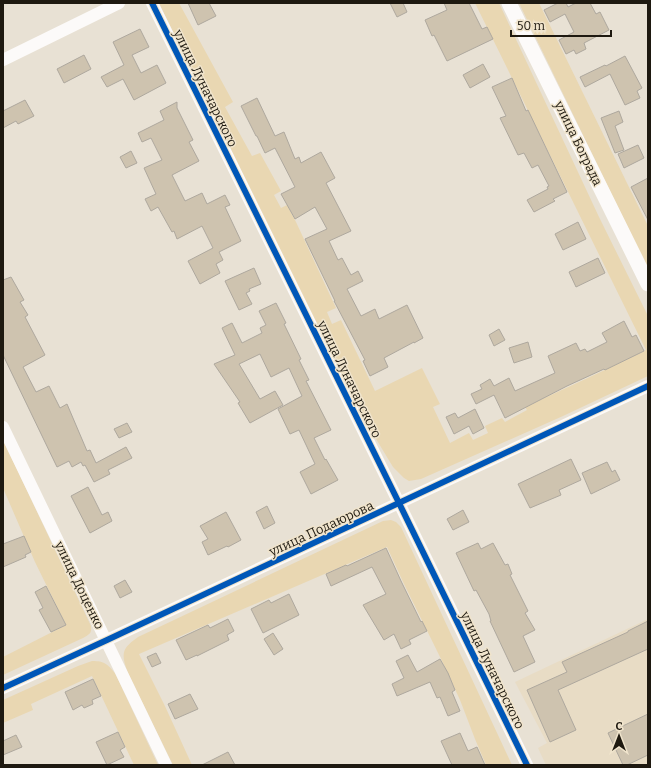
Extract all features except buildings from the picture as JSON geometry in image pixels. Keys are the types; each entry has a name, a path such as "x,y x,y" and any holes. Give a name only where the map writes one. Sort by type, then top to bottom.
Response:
{"street":[{"path":"3,60 119,3"},
{"name":"улица Луначарского","path":"152,3 527,765"},
{"name":"улица Бограда","path":"509,3 648,284"},
{"name":"улица Подаюрова","path":"3,688 648,386"},
{"name":"улица Доценко","path":"3,427 166,765"}],"shaded area":[{"path":"160,3 179,3 233,102 225,107 252,156 260,153 281,191 274,195 281,208 287,205 296,222 336,308 327,312 332,324 341,320 375,391 422,368 440,404 433,407 450,443 469,433 473,440 488,433 485,426 502,418 505,422 527,410 525,407 646,350 475,3 499,3 599,217 648,316 648,376 563,416 421,479 409,481 404,478 393,467 364,419"},
{"path":"519,3 539,3 648,226 648,269"},
{"path":"3,440 91,626 91,631 90,634 83,638 3,675 3,657 66,625 35,562 3,488"},
{"path":"391,520 396,522 401,527 512,765 486,765 460,700 387,547 139,654 192,765 173,765 128,673 124,661 124,652 128,645 138,637 383,521"},
{"path":"648,619 648,765 546,765 538,748 547,743 515,682"},
{"path":"92,661 105,664 115,673 158,765 134,765 92,676 31,704 33,710 3,723 3,700"}],"cycle path":[{"path":"152,3 527,765"},
{"path":"3,688 648,386"}]}
